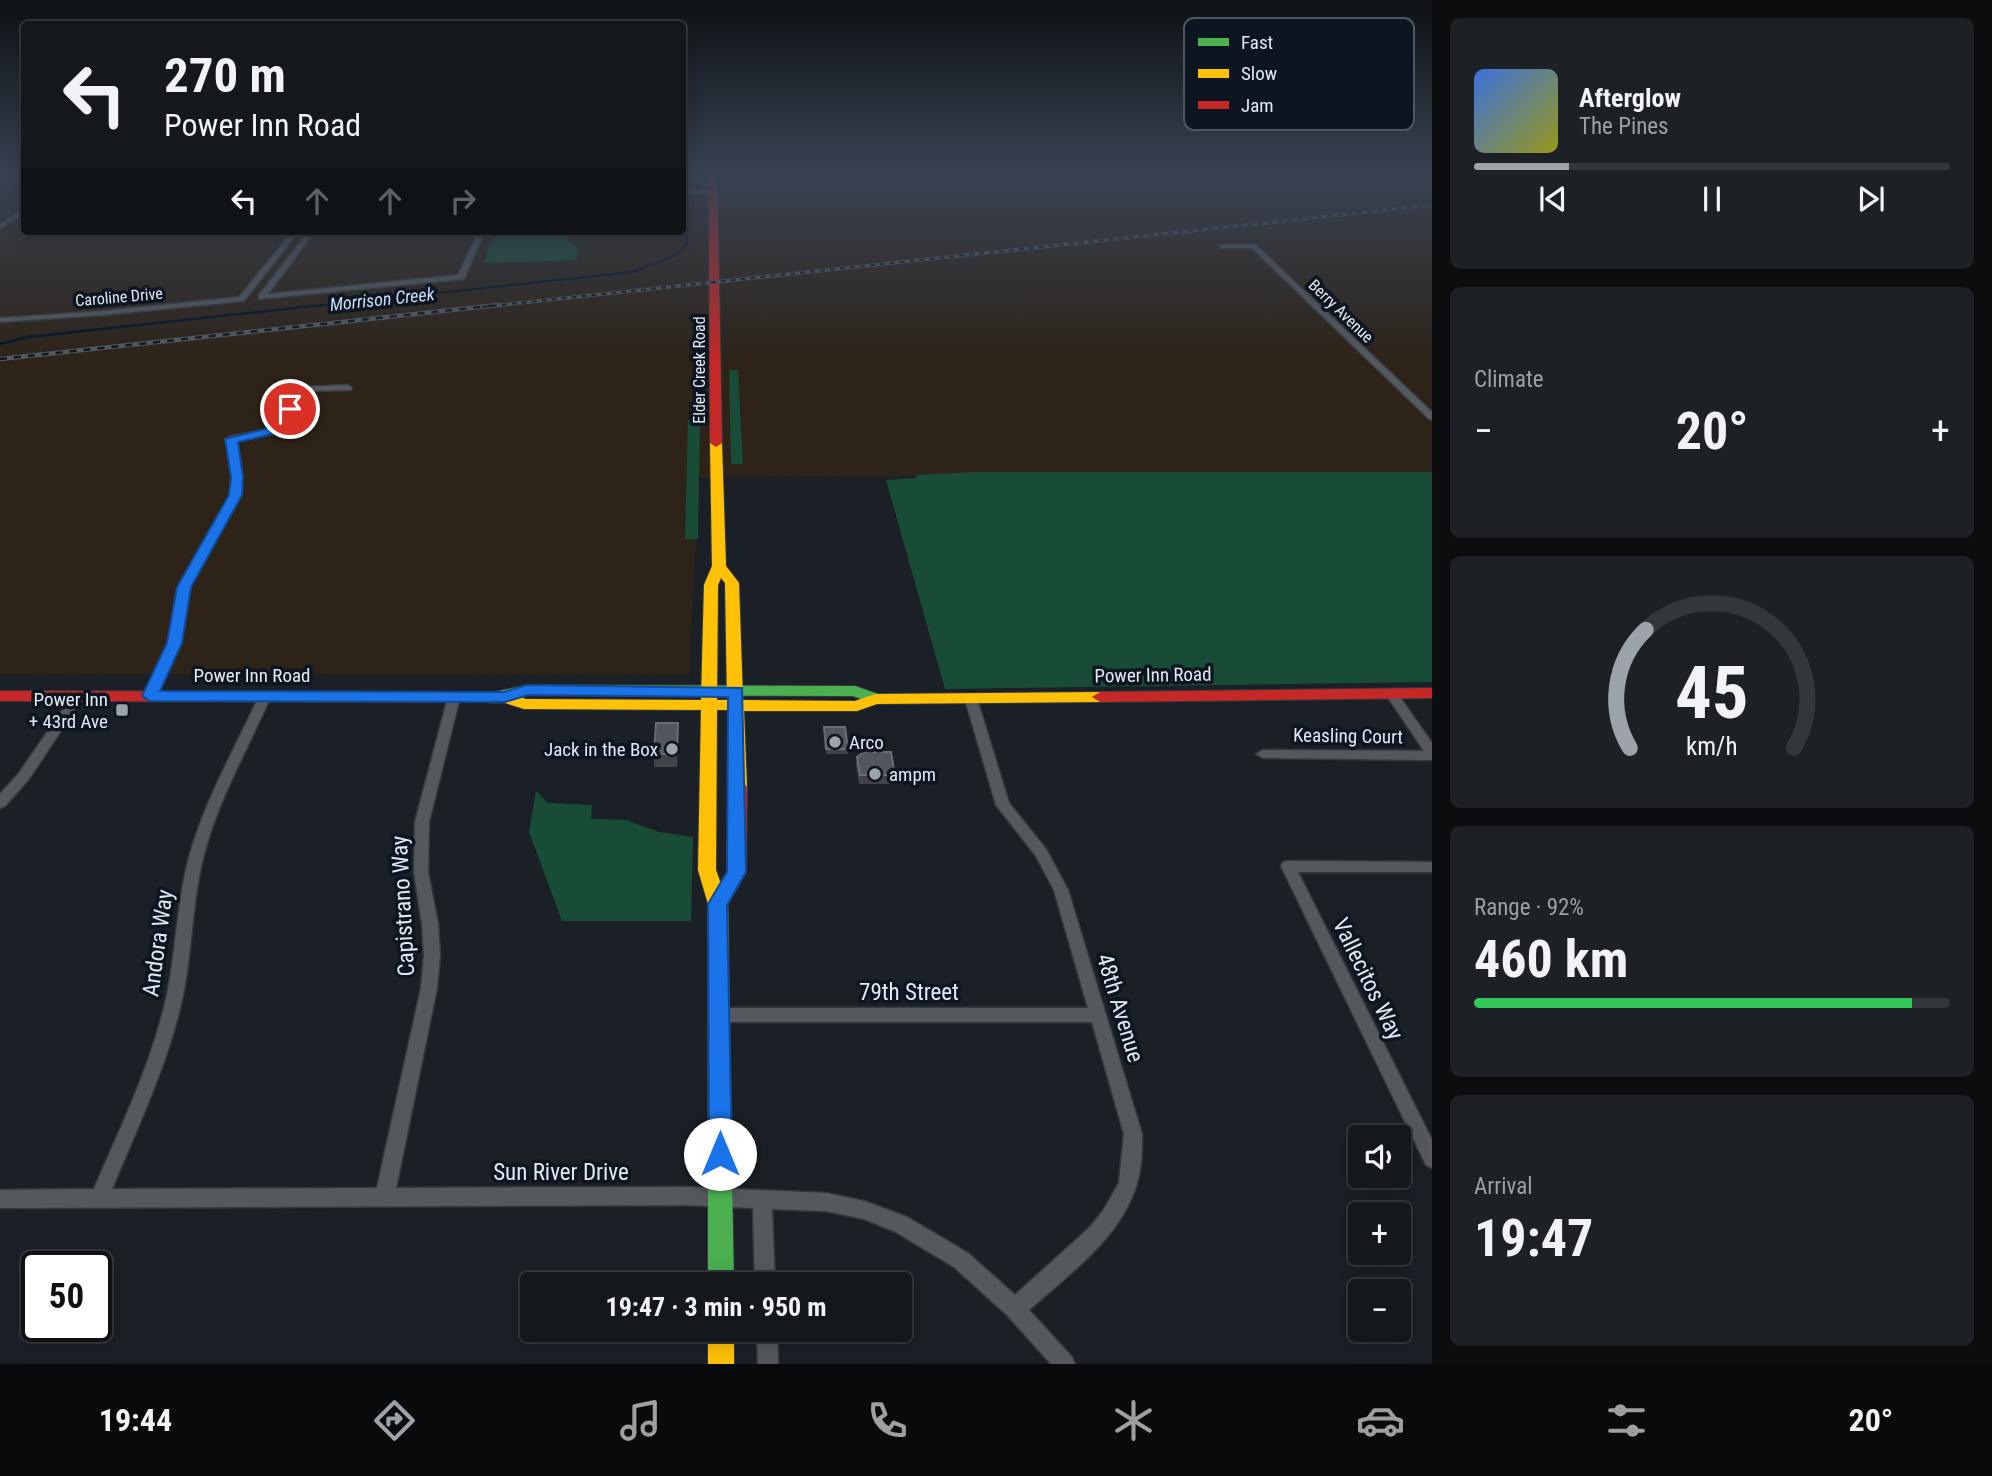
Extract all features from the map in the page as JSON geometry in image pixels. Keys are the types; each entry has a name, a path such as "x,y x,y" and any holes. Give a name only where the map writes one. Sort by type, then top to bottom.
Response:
{"main road":[{"name":"Elder Creek Road","path":"708,237 719,566 711,585 707,870 718,904 721,1272"},
{"name":"Elder Creek Road","path":"718,904 737,872 737,699 732,583 719,566"},
{"name":"Power Inn Road","path":"0,696 505,697 527,690 737,699 855,691 875,699 971,699 1432,693"},
{"path":"721,1342 722,1364"}],"street":[{"name":"Caroline Drive","path":"0,320 240,299 291,237"},
{"path":"308,237 262,297 461,277 479,237"},
{"name":"Berry Avenue","path":"1222,247 1254,246 1432,417"},
{"path":"150,696 174,643 184,587 236,495 237,477 231,439 278,430 302,388 348,388"},
{"path":"1391,694 1432,754"},
{"path":"0,803 24,776 78,696"},
{"name":"Andora Way","path":"99,1199 158,1055 170,1015 179,977 191,876 200,845 265,696"},
{"name":"Capistrano Way","path":"385,1197 429,988 432,955 421,872 422,821 454,696"},
{"name":"48th Avenue","path":"971,699 1003,805 1041,853 1061,890 1133,1134 1127,1186 1104,1226 1015,1309"},
{"name":"Keasling Court","path":"1263,754 1432,754"},
{"name":"Vallecitos Way","path":"1432,867 1288,866 1432,1159"},
{"name":"79th Street","path":"720,1016 1099,1015"},
{"name":"Sun River Drive","path":"0,1199 721,1198 826,1202 864,1210 900,1224 961,1260 1015,1309 1065,1364"},
{"path":"762,1199 765,1272"},
{"path":"767,1342 768,1364"}],"shaded area":[{"path":"0,237 1432,237 1432,475 699,477 689,675 0,674"}],"green space":[{"path":"494,237 561,237 577,247 577,260 485,263 488,247"},
{"path":"729,370 738,370 743,464 731,464"},
{"path":"688,420 700,421 698,539 685,539"},
{"path":"974,472 1432,472 1432,682 945,689 886,480 916,478 916,475"},
{"path":"536,791 548,803 592,805 591,819 626,820 659,832 693,837 691,921 562,921 529,832"}],"building":[{"path":"656,723 678,723 677,754 654,754"},
{"name":"Arco","path":"824,727 845,727 848,749 826,749"},
{"path":"864,752 891,752 895,775 860,775 857,757"}],"waterway":[{"name":"Morrison Creek","path":"306,307 633,272 677,255 687,244 687,237"},
{"name":"Morrison Creek","path":"0,344 28,337 322,305"}],"railway":[{"path":"482,307 1137,237"},
{"path":"0,359 498,305"}],"traffic: fast":[{"path":"486,697 505,697 527,690 855,691 875,699"},
{"path":"719,1077 721,1272"}],"traffic: slow":[{"path":"716,443 719,566 732,583 738,787"},
{"path":"719,566 711,585 707,870 718,904 719,1077"},
{"path":"505,697 524,704 857,706 875,699 1100,697"},
{"path":"721,1342 721,1364"}],"traffic: jam":[{"path":"714,237 716,443"},
{"path":"1100,697 1432,693"},
{"path":"0,696 486,697"},
{"path":"718,904 737,872 738,787"}],"place":[{"name":"Power Inn + 43rd Ave","path":"122,710"},
{"name":"Arco","path":"835,742"},
{"name":"Jack in the Box","path":"672,749"},
{"name":"ampm","path":"875,774"}],"route":[{"path":"290,409 278,430 231,439 237,477 236,495 184,587 179,602 174,643 167,664 150,696 505,697 527,690 736,692 739,755 737,872 718,904 720,1154"}]}
